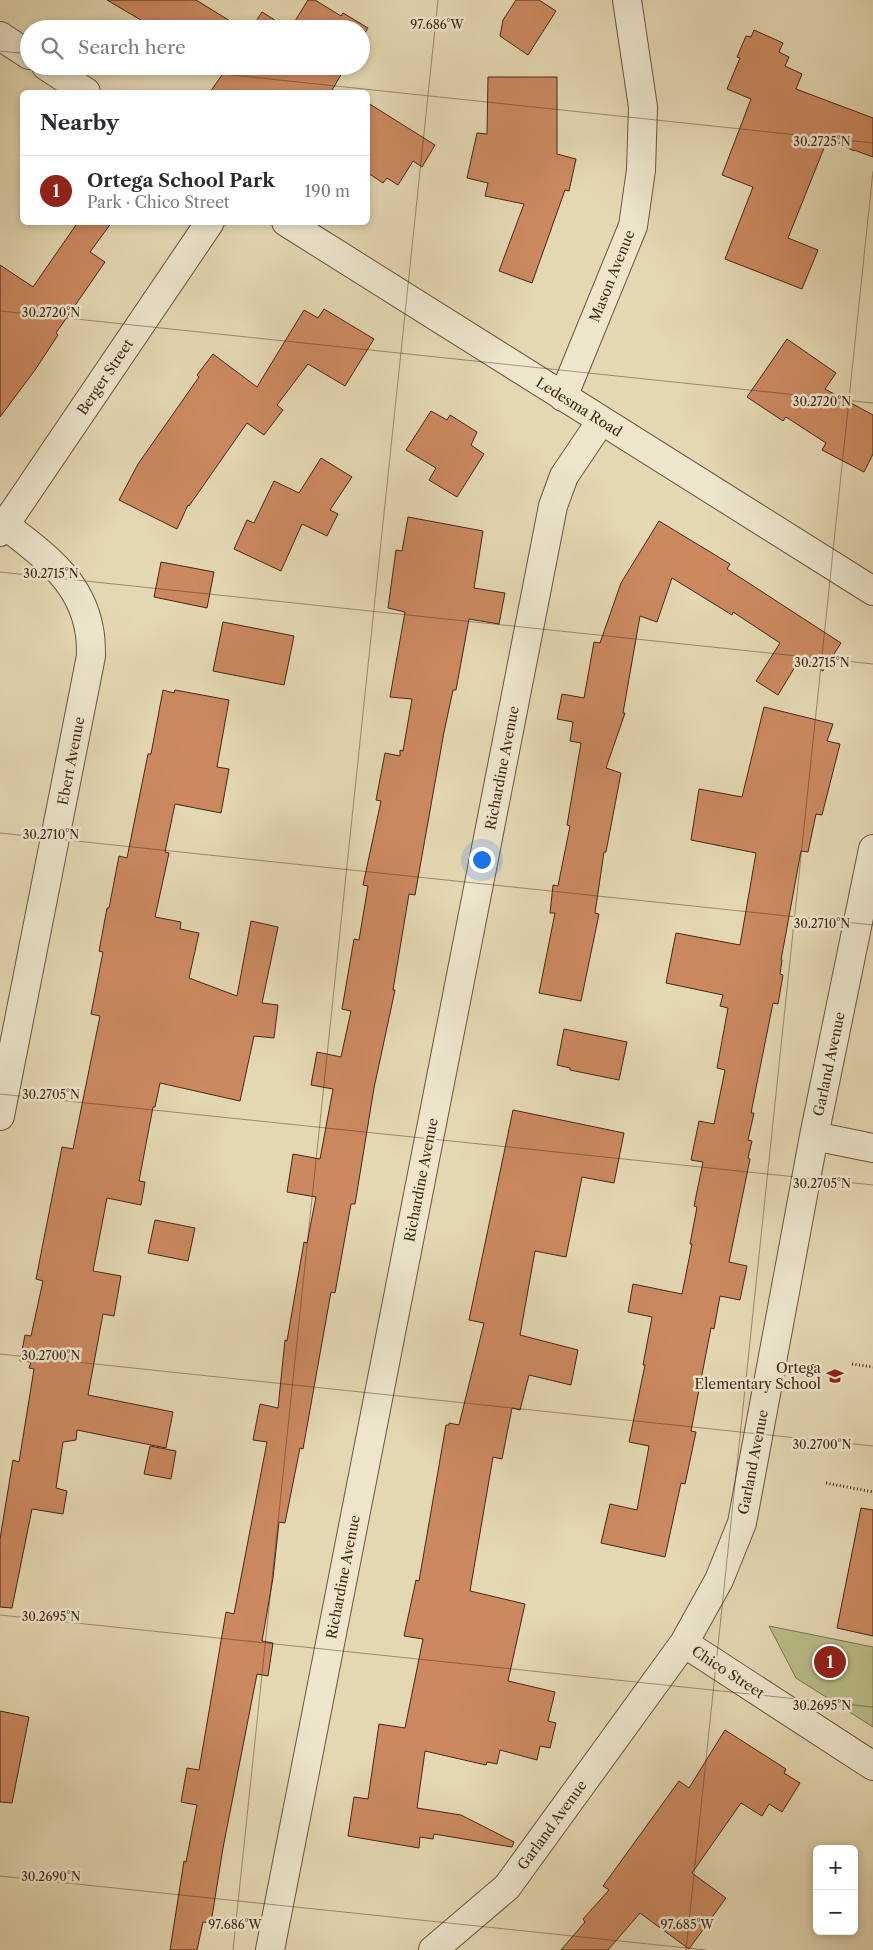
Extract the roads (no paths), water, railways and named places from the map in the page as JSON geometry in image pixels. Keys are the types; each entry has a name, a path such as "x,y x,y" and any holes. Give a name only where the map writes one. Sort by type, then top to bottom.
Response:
{"street":[{"name":"Mason Avenue","path":"563,397 633,226 641,170 642,107 627,0"},
{"path":"0,36 20,49"},
{"path":"60,75 83,90"},
{"name":"Berger Street","path":"2,528 208,225"},
{"name":"Ledesma Road","path":"291,225 873,591"},
{"name":"Richardine Avenue","path":"270,1950 554,506 564,476 601,421"},
{"name":"Ebert Avenue","path":"0,1116 92,656 89,629 83,606 70,583 54,563 2,528"},
{"name":"Garland Avenue","path":"433,1950 508,1887 684,1643 719,1580 742,1523 814,1136 873,849"},
{"path":"814,1136 873,1148"},
{"name":"Chico Street","path":"684,1643 873,1766"}],"place":[{"name":"Ortega Elementary School","path":"835,1376"},
{"name":"Ortega School Park","path":"830,1662"}]}
